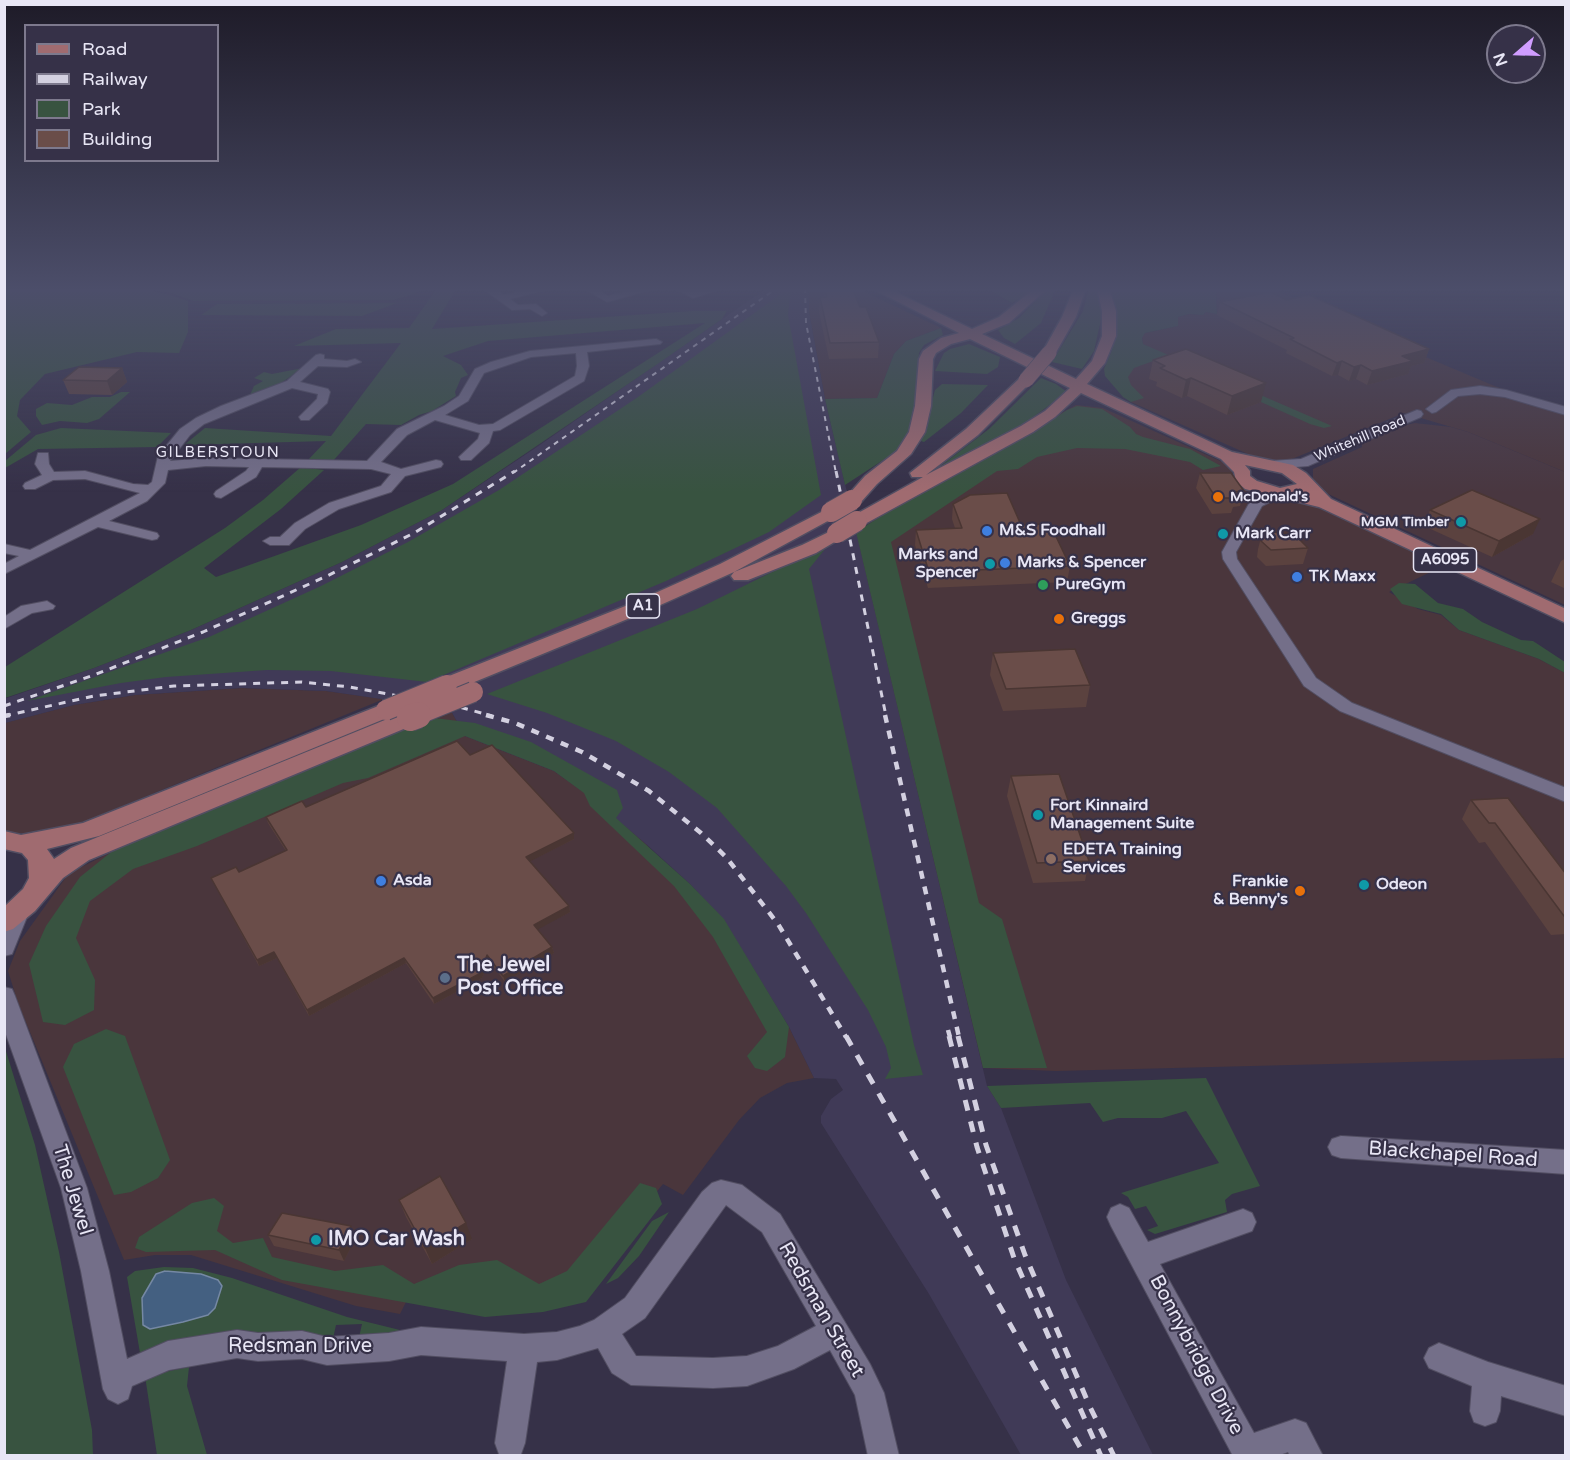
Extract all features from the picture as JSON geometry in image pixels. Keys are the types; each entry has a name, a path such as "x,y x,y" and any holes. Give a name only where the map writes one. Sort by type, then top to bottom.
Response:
{"main road":[{"path":"855,508 871,480 903,454 917,432 923,406 927,356"},
{"name":"A6095","path":"1019,356 1227,456 1302,474 1324,503"},
{"path":"835,524 855,508 954,447 990,416 1034,356"},
{"path":"1101,356 1098,363 1099,374 1109,391 1130,408"},
{"path":"855,508 933,478 1027,429 1064,403 1081,385 1092,367 1098,363"},
{"path":"1064,403 1100,403 1191,439"},
{"name":"A6095","path":"1227,456 1250,487 1324,503 1566,617"},
{"path":"1250,487 1250,466 1266,464"},
{"path":"1282,493 1298,489 1302,474"},
{"name":"A1","path":"11,917 61,866 93,848 633,626 741,576 809,549 835,524"},
{"name":"A1","path":"14,842 61,838 90,830 649,603 736,563 835,524"},
{"name":"A1","path":"14,842 30,846 41,858 42,878 36,890"}],"street":[{"path":"371,465 402,432 464,398 479,371 523,356"},
{"path":"434,416 461,426 487,429 511,420 580,378 583,366 582,356"},
{"path":"4,570 134,503 152,489 161,476 165,456 171,447 185,432 200,421 291,384 318,360 350,364"},
{"path":"291,384 329,390 323,400 305,412"},
{"name":"Whitehill Road","path":"1302,474 1417,414 1435,416 1437,414 1432,409 1455,393 1480,390 1506,394 1566,411"},
{"path":"466,457 484,440 487,429"},
{"path":"43,456 42,464 50,476"},
{"path":"163,466 206,462 371,465 400,473 436,464"},
{"path":"221,494 251,474 257,464"},
{"path":"270,541 284,542 300,526 334,506 386,489 400,473"},
{"path":"30,486 50,476 70,474 85,475 132,488 152,489"},
{"path":"1250,487 1229,552 1230,559 1310,682 1318,690 1346,707 1566,796"},
{"path":"97,522 152,536"},
{"path":"4,548 30,555"},
{"path":"4,624 27,609 47,606"},
{"path":"4,948 11,917"},
{"name":"The Jewel","path":"4,996 74,1188 96,1271 117,1384"},
{"name":"Blackchapel Road","path":"1341,1147 1566,1162"},
{"name":"Redsman Drive","path":"117,1384 168,1356 237,1344 258,1347 302,1345 327,1351 389,1347 421,1341 524,1348 557,1346 582,1340 604,1330 635,1308 711,1201 721,1192"},
{"name":"Redsman Street","path":"721,1192 733,1194 771,1223 860,1374 869,1393 884,1455"},
{"name":"Bonnybridge Drive","path":"1120,1216 1247,1451 1295,1434 1308,1455"},
{"name":"Bonnybridge Drive","path":"1142,1257 1243,1222"},
{"path":"604,1330 622,1363 631,1370 713,1373 747,1371 784,1359 836,1332"},
{"path":"510,1443 524,1348"},
{"path":"1439,1358 1488,1377 1566,1401"},
{"path":"1485,1411 1488,1377"}],"shaded area":[{"path":"668,356 817,356 825,399 987,1086 1001,1108 1066,1280 1153,1455 1021,1455 929,1294 821,1123 821,1116 831,1099 843,1090 836,1079 814,1078 789,1027 723,919 690,884 646,844 585,793 554,771 465,736 450,709 326,691 241,688 135,695 74,705 5,723 4,699 94,668 191,630 342,562 442,510"},
{"path":"817,356 893,356 877,398 825,399"},
{"path":"1139,356 1424,356 1497,387 1565,407 1565,472 1468,432 1404,413 1287,461 1257,458 1131,402 1114,375"},
{"path":"1076,405 1103,408 1229,465 1238,487 1313,502 1443,566 1389,592 1418,609 1441,615 1459,630 1539,659 1565,673 1565,1058 1056,1071 983,1068 856,532 916,494"},
{"path":"1415,423 1451,427 1468,432 1565,472 1565,605 1324,492 1313,482 1313,469 1362,447 1362,443 1397,427"},
{"path":"241,688 326,691 384,699 81,823 49,833 5,833 4,723 74,705 135,695"},
{"path":"450,709 465,736 554,771 585,793 646,844 789,1027 814,1078 787,1083 760,1098 739,1120 683,1195 663,1184 586,1279 565,1290 415,1284 400,1314 356,1306 191,1255 155,1255 124,1260 18,1003 8,971 20,941 69,873 120,848"}],"green space":[{"path":"5,356 120,356 45,374 20,400 17,416 31,432 5,454"},
{"path":"391,356 443,356 461,365 468,375 461,378 455,392 456,396 432,411 401,425 366,424 332,462 308,460 326,441 184,445 205,428 331,436"},
{"path":"653,356 669,356 442,510 342,562 191,630 94,668 5,698 5,667 225,528 263,500 301,467 324,470 281,509 204,568 216,577 361,525 453,484"},
{"path":"695,356 796,356 821,495 769,532 666,581 427,682 331,671 267,670 166,677 27,701 209,637 321,586 408,542 499,490"},
{"path":"893,356 919,356 916,411 908,434 897,451 845,485 825,399 877,398"},
{"path":"942,356 1000,357 998,367 987,374 935,371"},
{"path":"1056,356 1091,356 1082,369 1052,362"},
{"path":"1109,356 1171,356 1332,426 1324,428 1310,424 1183,367 1156,360 1134,368 1128,377 1131,385 1144,398 1131,402 1123,397 1105,376 1104,369"},
{"path":"303,368 272,389 250,395 254,386 263,381 254,378 264,372 272,374"},
{"path":"1041,378 1056,384 1067,392 1016,430 943,469 938,468 989,429"},
{"path":"942,384 988,385 961,413 924,442 921,441 935,390"},
{"path":"121,392 130,392 99,419 87,423 60,421 42,425 36,416 36,409 47,403 72,405 92,397 110,397"},
{"path":"1077,406 1102,409 1130,427 1136,434 1190,449 1221,466 1203,470 1190,462 1125,449 1077,448 1037,457 1018,469 997,471 891,542 979,903 1002,919 1047,1068 983,1068 856,532 913,496"},
{"path":"61,428 171,433 157,447 38,449 5,468 5,461 36,435"},
{"path":"829,544 809,569 914,1045 923,1075 885,1079 891,1068 886,1047 868,1010 786,886 717,808 669,772 616,741 547,713 487,694 697,609"},
{"path":"1399,583 1415,584 1438,603 1463,609 1482,622 1521,640 1533,641 1565,662 1565,673 1539,659 1459,630 1441,614 1402,604 1390,589"},
{"path":"434,718 475,723 531,742 617,790 623,808 616,818 690,884 724,919 789,1027 785,1057 767,1071 755,1068 747,1056 767,1032 713,937 674,886 590,806 584,793 554,771 465,736 368,778 343,783 197,846 133,869 90,901 76,938 95,980 94,1010 65,1025 43,1022 29,964 46,926 80,877 115,849 163,824"},
{"path":"106,1029 125,1036 170,1160 158,1178 131,1192 114,1195 63,1067 74,1044"},
{"path":"5,1048 35,1145 59,1252 92,1430 93,1455 5,1455"},
{"path":"1206,1078 1260,1186 1232,1194 1225,1200 1227,1212 1155,1234 1147,1230 1158,1226 1146,1206 1135,1209 1128,1197 1121,1193 1219,1163 1186,1111 1162,1118 1118,1118 1103,1122 1090,1103 1001,1108 987,1086"},
{"path":"640,1183 656,1188 662,1204 586,1302 543,1312 485,1317 282,1280 215,1250 146,1252 135,1248 139,1237 192,1203 214,1198 224,1206 217,1231 233,1243 263,1238 272,1257 335,1271 383,1265 414,1284 459,1265 497,1260 539,1284 567,1271"},
{"path":"669,1212 639,1256 618,1278 606,1284 652,1221"},
{"path":"164,1267 193,1268 232,1278 347,1317 404,1331 358,1342 362,1324 336,1325 332,1343 140,1353 127,1277 135,1271"},
{"path":"189,1367 187,1386 207,1455 157,1455 145,1376"}],"water":[{"path":"165,1271 201,1274 218,1280 222,1286 215,1308 208,1315 183,1322 150,1329 143,1325 142,1298 156,1274"}],"building":[{"path":"1165,356 1203,356 1266,383 1232,396 1191,378 1186,380 1160,368 1165,366 1153,360"},
{"path":"1324,356 1402,356 1413,361 1372,371 1361,365 1354,367 1342,361 1337,363"},
{"path":"79,367 122,368 107,381 63,380"},
{"path":"1200,473 1231,473 1244,491 1231,492 1235,498 1216,498"},
{"path":"1472,490 1540,519 1499,541 1430,510"},
{"name":"Marks and Spencer","path":"1007,493 1021,525 1050,524 1070,566 929,572 916,530 962,528 953,504 970,495"},
{"path":"1274,532 1296,536 1308,548 1271,550 1261,541 1262,534"},
{"path":"1075,649 1090,685 1006,689 993,653"},
{"name":"Asda","path":"457,741 470,755 492,745 574,833 526,857 569,906 534,925 552,947 503,976 487,955 481,973 433,998 404,958 307,1010 274,952 257,960 211,878 236,867 239,872 287,850 266,817 302,801 306,807"},
{"path":"1059,774 1089,861 1037,863 1011,776"},
{"path":"1508,798 1566,874 1566,915 1564,916 1495,823 1489,823 1471,800"},
{"path":"440,1176 466,1223 425,1248 399,1200"},
{"path":"282,1213 351,1226 339,1250 268,1235"}],"railway":[{"path":"513,473 680,356"},
{"path":"813,356 836,473"},
{"path":"4,706 94,675 203,632 327,576 414,533 515,471"},
{"path":"836,471 886,716"},
{"path":"10,715 4,716 94,696 174,686 302,682 350,687 463,708 492,716"},
{"path":"486,715 515,723 582,752 649,791 701,833 726,857 778,924 846,1037"},
{"path":"885,715 959,1037"},
{"path":"948,1030 950,1037"},
{"path":"846,1036 1085,1456"},
{"path":"949,1036 977,1147 1014,1258 1101,1456"},
{"path":"958,1036 986,1145 1025,1255 1090,1407 1114,1456"}],"place":[{"name":"McDonald's","path":"1218,497"},
{"name":"MGM Timber","path":"1461,522"},
{"name":"M&S Foodhall","path":"987,531"},
{"name":"Mark Carr","path":"1223,534"},
{"name":"Marks & Spencer","path":"1005,563"},
{"name":"Marks and Spencer","path":"990,564"},
{"name":"TK Maxx","path":"1297,577"},
{"name":"PureGym","path":"1043,585"},
{"name":"Greggs","path":"1059,619"},
{"name":"Fort Kinnaird Management Suite","path":"1038,815"},
{"name":"EDETA Training Services","path":"1051,859"},
{"name":"Asda","path":"381,881"},
{"name":"Odeon","path":"1364,885"},
{"name":"Frankie & Benny's","path":"1300,891"},
{"name":"The Jewel Post Office","path":"445,978"},
{"name":"IMO Car Wash","path":"316,1240"}],"district":[{"name":"GILBERSTOUN","path":"218,453"}]}
